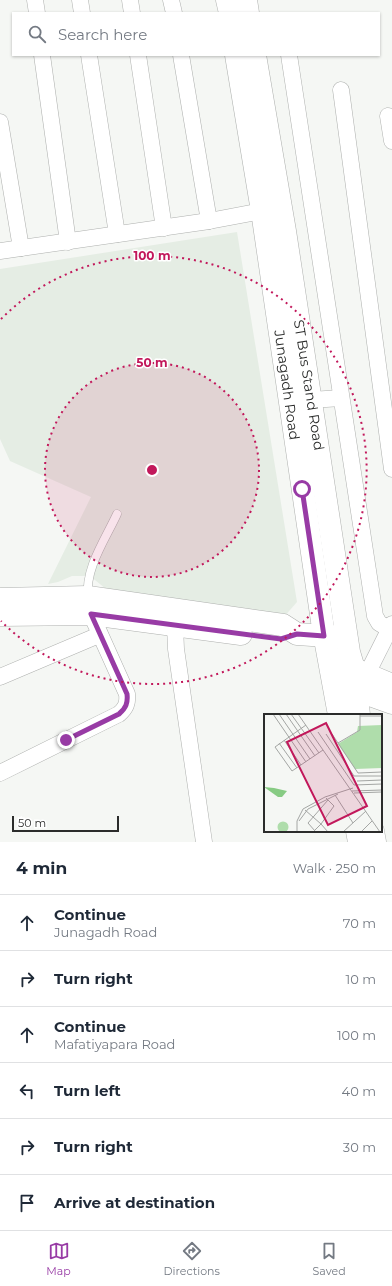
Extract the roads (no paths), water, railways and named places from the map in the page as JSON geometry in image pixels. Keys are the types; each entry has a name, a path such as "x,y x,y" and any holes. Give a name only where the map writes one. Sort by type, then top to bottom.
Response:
{"main road":[{"path":"227,0 230,12"},
{"path":"246,0 248,12"},
{"name":"Junagadh Road","path":"236,56 262,211 324,636 339,714"},
{"name":"ST Bus Stand Road","path":"255,56 285,231 347,637 359,677 359,714"},
{"path":"0,599 90,606 284,626 297,634"},
{"path":"0,616 90,606 175,626 281,639 297,634 347,637"},
{"path":"332,672 392,685"},
{"path":"359,677 392,703"},
{"path":"357,832 359,842"},
{"path":"373,832 375,842"}],"street":[{"path":"35,0 37,12"},
{"path":"80,0 82,12"},
{"path":"130,0 132,12"},
{"path":"171,0 174,12"},
{"path":"42,56 68,242"},
{"path":"89,56 117,234"},
{"path":"138,56 164,228"},
{"path":"181,56 209,221"},
{"path":"289,56 375,616 379,623 391,628 359,677"},
{"path":"341,90 392,469"},
{"path":"388,116 392,141"},
{"path":"0,122 21,248"},
{"path":"0,251 164,228 262,211"},
{"path":"311,400 341,398"},
{"path":"0,773 119,714 125,709 128,702 127,694 99,635 90,606"},
{"path":"175,626 176,649 204,842"},
{"path":"0,677 99,635"}],"lane":[{"path":"90,606 87,584 90,572 117,514"}]}
